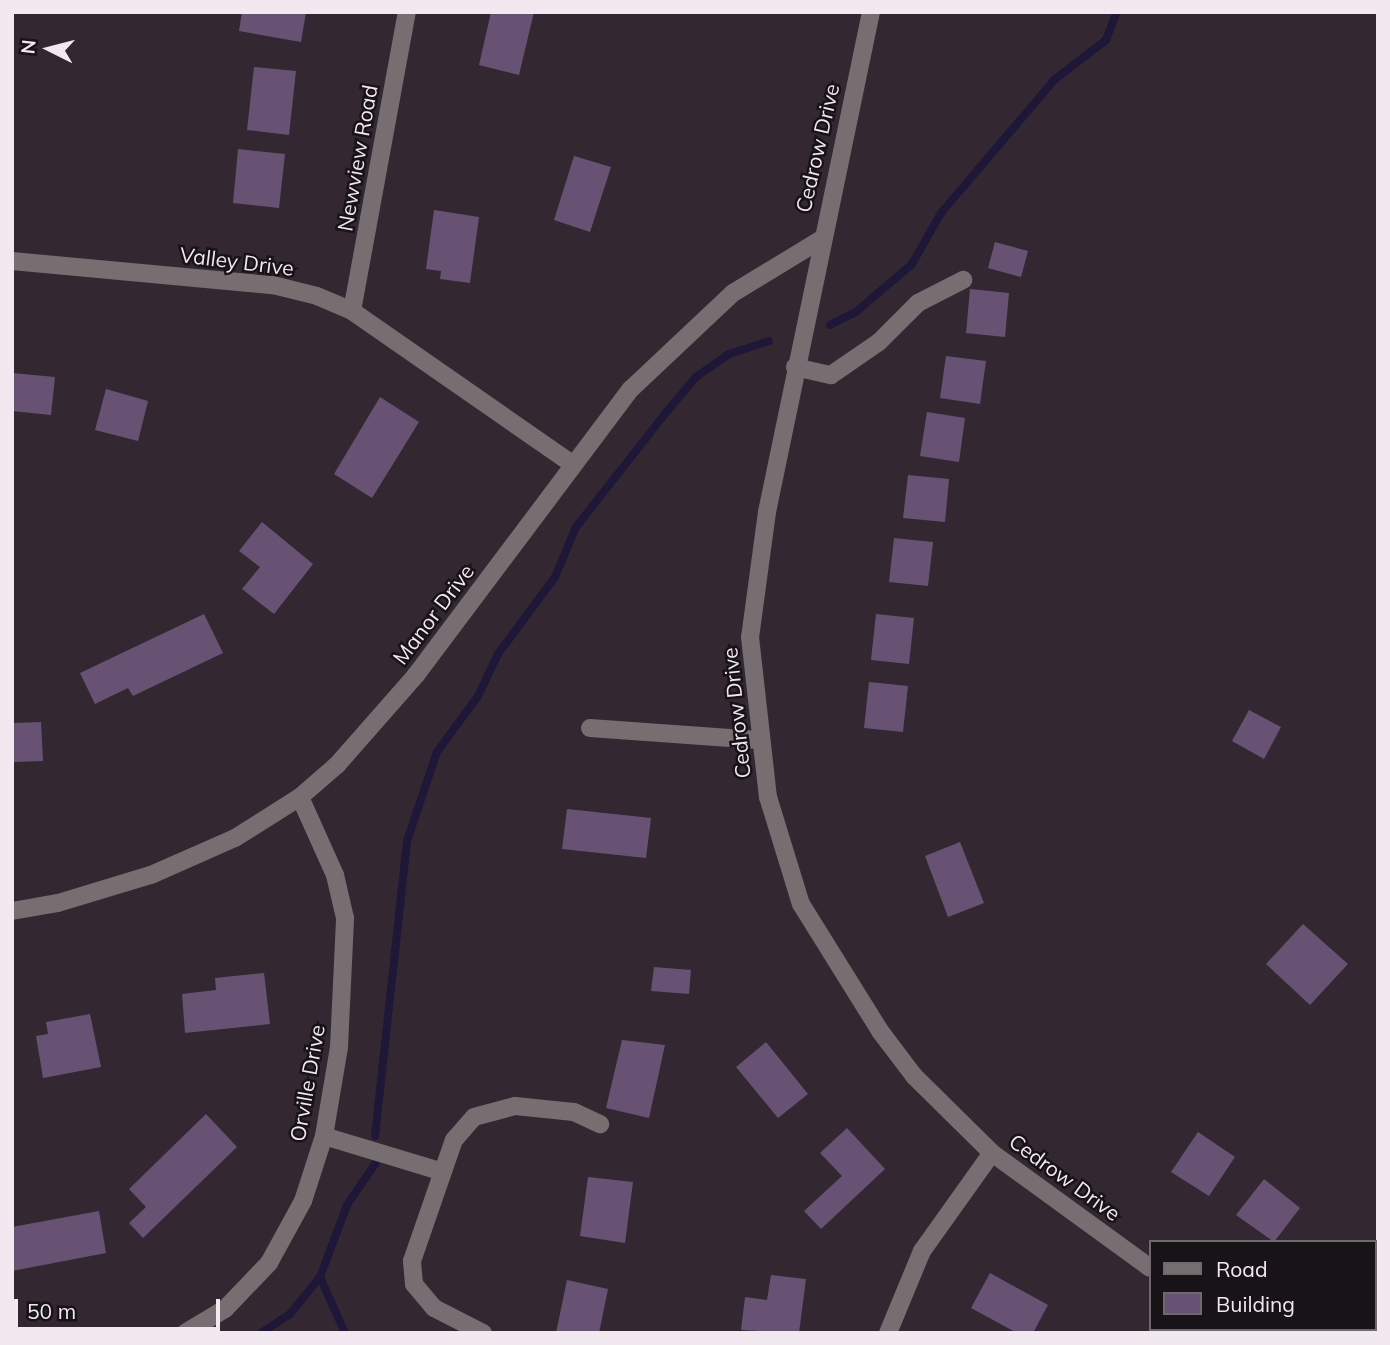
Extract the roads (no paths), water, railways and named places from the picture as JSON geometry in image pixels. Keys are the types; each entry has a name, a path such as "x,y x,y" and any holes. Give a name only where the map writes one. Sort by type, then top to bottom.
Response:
{"street":[{"name":"Newview Road","path":"352,311 407,12"},
{"name":"Cedrow Drive","path":"871,12 820,240 766,512 750,637 758,740 783,858 800,904 887,1040 952,1117 992,1153 1148,1267"},
{"name":"Manor Drive","path":"12,911 58,903 151,875 235,838 300,797 337,765 416,676 572,464 631,389 703,317 820,240"},
{"name":"Valley Drive","path":"12,261 273,285 352,311 572,464"},
{"path":"795,367 831,375 879,342 918,303 963,280"},
{"path":"590,728 758,740"},
{"name":"Orville Drive","path":"185,1333 225,1308 270,1264 303,1200 324,1136 339,1047 345,918 335,875 300,797"},
{"path":"483,1333 433,1308 414,1284 412,1261 454,1140 474,1117 515,1105 573,1112 600,1124"},
{"path":"324,1136 443,1172"},
{"path":"888,1333 922,1251 992,1153"}],"waterway":[{"path":"830,325 857,311 912,264 941,213 1054,80 1106,40 1117,12"},
{"path":"375,1136 407,841 437,752 478,696 498,654 555,577 576,527 669,409 696,377 729,354 769,341"},
{"path":"261,1333 290,1314 320,1277 347,1205 375,1164"},
{"path":"320,1277 345,1333"}]}
